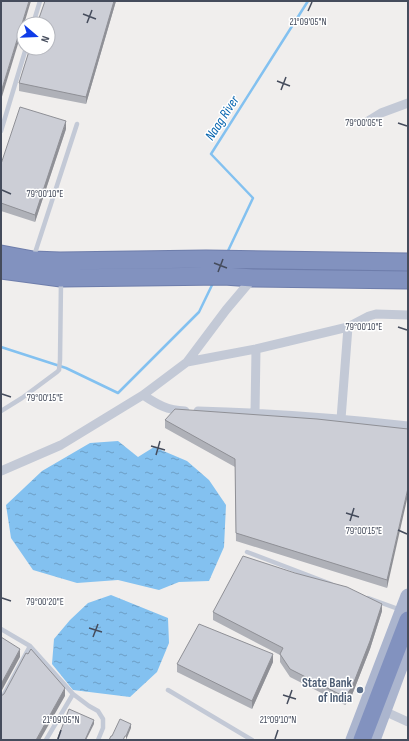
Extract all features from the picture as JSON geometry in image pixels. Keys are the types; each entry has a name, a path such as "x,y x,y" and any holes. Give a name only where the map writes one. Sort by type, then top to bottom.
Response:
{"highway":[{"path":"1,254 33,260 60,270 224,259 408,262"},
{"path":"1,270 60,270 253,278 408,280"},
{"path":"362,740 405,615"}],"main road":[{"path":"353,740 405,615 408,596"},
{"path":"373,740 408,646"}],"street":[{"path":"368,121 381,113 408,103"},
{"path":"1,471 61,444 143,396 187,362 226,310 253,278"},
{"path":"187,362 256,349 348,327 376,314 408,315"},
{"path":"341,419 348,327"},
{"path":"254,413 256,349"},
{"path":"143,396 174,411 254,413 341,419 408,426"},
{"path":"384,711 408,722"}],"lane":[{"path":"35,16 40,1"},
{"path":"1,131 24,56"},
{"path":"33,260 77,124"},
{"path":"1,411 28,394 59,370 60,270"},
{"path":"247,552 334,584"},
{"path":"363,595 405,615"},
{"path":"1,629 30,646 73,694 98,711 103,719 103,728 98,740"},
{"path":"1,700 30,646"},
{"path":"168,690 252,740"},
{"path":"46,740 73,694"}],"water":[{"path":"118,441 138,457 154,447 187,461 209,480 226,505 224,547 209,581 179,582 159,590 118,580 77,583 33,570 11,538 6,505 42,471 90,443"},
{"path":"111,595 168,618 169,643 157,672 130,697 73,690 52,664 54,639 70,620 88,603"}],"building":[{"path":"1,1 29,1 24,16 16,16 16,43 1,92"},
{"path":"45,1 114,1 86,97 19,83 27,56 56,56 56,16 40,16"},
{"path":"20,107 66,121 35,215 1,203 1,164"},
{"path":"175,409 317,419 408,429 408,488 387,580 236,533 235,459 165,420"},
{"path":"243,556 295,573 347,587 382,604 370,641 352,687 345,697 290,669 280,654 283,648 213,612"},
{"path":"199,624 273,654 252,701 177,664"},
{"path":"1,637 20,649 1,684"},
{"path":"31,649 65,688 36,740 1,740 1,696 4,694 26,653 28,654"},
{"path":"69,709 94,720 85,740 57,740"},
{"path":"120,719 131,724 126,736 123,740 109,740 112,736"}],"waterway":[{"name":"Naag River","path":"227,253 253,198 211,154 308,1"},
{"name":"Naag River","path":"1,347 66,368 118,393 199,312 213,283"}],"place":[{"name":"State Bank of India","path":"360,690"}]}
